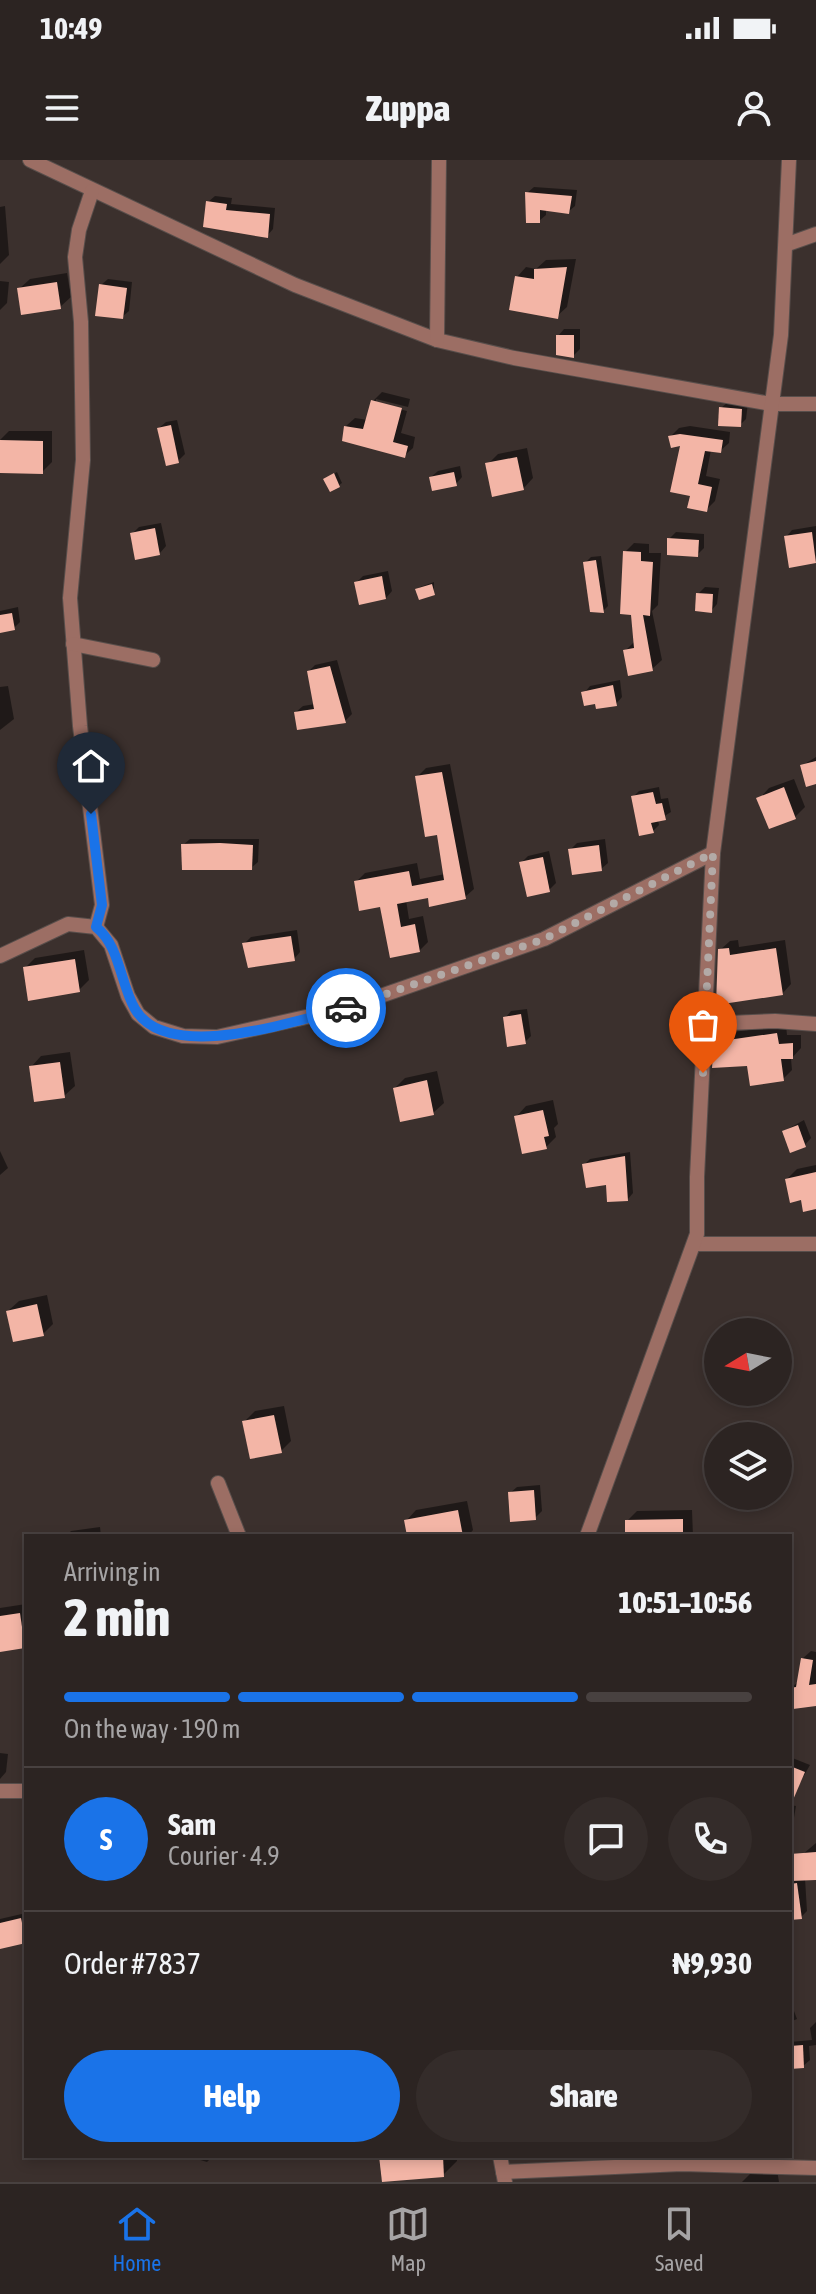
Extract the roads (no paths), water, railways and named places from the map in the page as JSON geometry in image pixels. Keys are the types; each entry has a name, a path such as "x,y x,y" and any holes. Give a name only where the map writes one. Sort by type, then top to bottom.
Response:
{"street":[{"path":"30,160 295,285 437,340 529,361 771,404 816,404"},
{"path":"67,178 68,160"},
{"path":"437,340 439,160"},
{"path":"588,1534 695,1244 713,853 736,698 747,572 771,404 788,244 789,160"},
{"path":"92,191 75,257 81,322 83,460 70,598 102,905 96,927"},
{"path":"788,244 816,234"},
{"path":"73,644 153,660"},
{"path":"0,956 68,924 96,927 111,945 128,996 138,1014 154,1027 183,1036 217,1037 346,1008 531,944 713,853"},
{"path":"706,1024 775,1021 816,1024"},
{"path":"695,1244 816,1244"},
{"path":"218,1483 238,1534"},
{"path":"0,1791 24,1791"},
{"path":"504,2177 682,2164 816,2168"}]}
